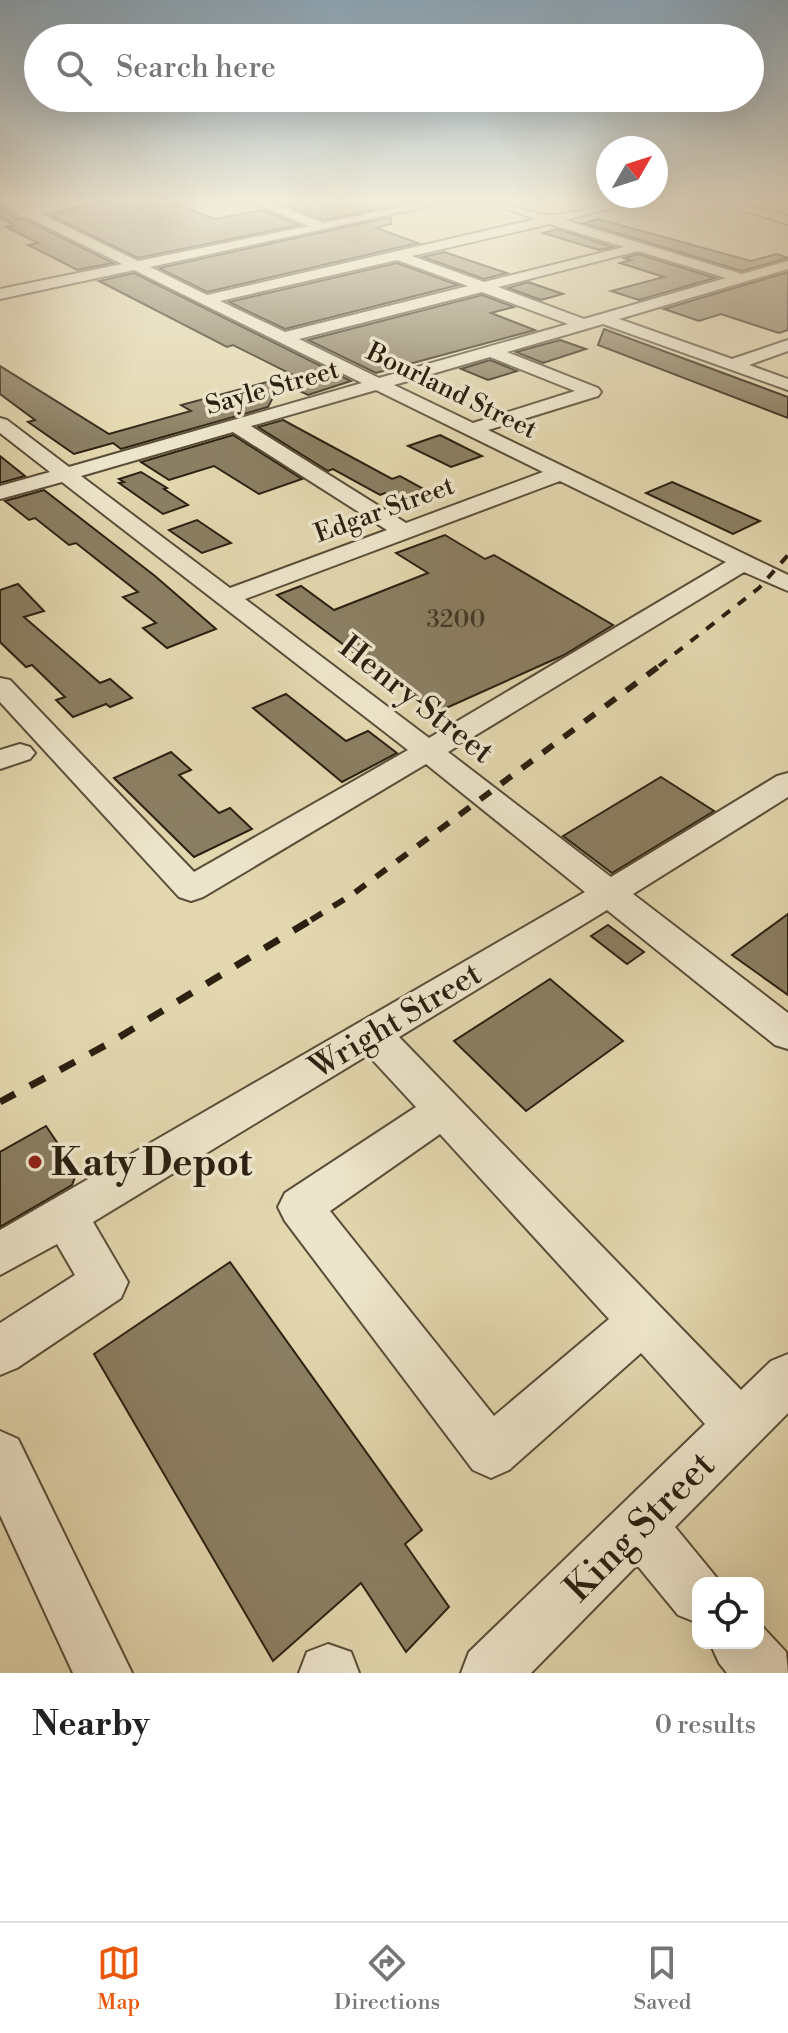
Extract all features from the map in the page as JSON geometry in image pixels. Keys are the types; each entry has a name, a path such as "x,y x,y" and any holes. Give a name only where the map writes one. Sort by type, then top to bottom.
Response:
{"street":[{"path":"0,294 66,280"},
{"name":"Bourland Street","path":"169,280 788,584"},
{"path":"208,299 290,280"},
{"path":"465,280 586,325"},
{"path":"286,337 510,280"},
{"name":"Sayle Street","path":"0,493 739,280"},
{"path":"605,319 788,385"},
{"path":"732,365 788,345"},
{"name":"Edgar Street","path":"472,429 592,392 491,351"},
{"name":"Henry Street","path":"0,424 428,751 788,1034"},
{"path":"236,425 405,532"},
{"name":"Edgar Street","path":"226,598 561,473"},
{"path":"0,686 191,889 743,562"},
{"name":"Wright Street","path":"0,1254 608,894 788,783"},
{"path":"372,1034 642,1321 773,1400"},
{"path":"444,1110 300,1207 491,1452 642,1321"},
{"path":"0,1351 105,1282 65,1217"},
{"name":"King Street","path":"508,1667 639,1526 773,1400"},
{"path":"0,1457 103,1673"},
{"path":"639,1526 692,1588"},
{"path":"744,1649 765,1673"}],"building":[{"path":"148,280 351,381 308,395 281,382 268,407 121,449 113,443 74,454 28,422 35,420 0,394 0,366 109,434 191,411 181,405 293,375 233,345 227,347 99,281"},
{"path":"183,280 258,280 207,292"},
{"path":"323,280 444,280 458,285 285,329 229,302"},
{"path":"652,280 708,280 639,300 611,291"},
{"path":"761,280 788,280 788,330 779,333 721,314 699,321 664,309"},
{"path":"528,282 563,294 541,300 508,288"},
{"path":"482,295 514,307 491,313 535,330 376,373 308,340"},
{"path":"604,329 788,397 788,418 598,345"},
{"path":"560,340 586,349 543,363 516,352"},
{"path":"490,360 517,371 488,380 461,369"},
{"path":"283,420 392,479 400,476 431,493 403,503 385,493 380,495 333,469 328,471 258,427"},
{"path":"233,435 302,479 259,494 214,466 169,480 141,462"},
{"path":"440,435 482,456 451,467 408,446"},
{"path":"0,456 25,476 0,483"},
{"path":"141,472 188,505 163,514 119,483 124,482 119,479"},
{"path":"672,482 760,521 733,534 646,493"},
{"path":"44,490 155,576 216,629 167,648 143,628 156,623 123,597 138,592 76,543 69,545 35,518 29,520 5,501"},
{"path":"197,520 231,543 202,553 169,530"},
{"path":"445,535 485,559 494,555 613,625 564,655 435,713 277,595 301,586 334,610 428,573 396,553"},
{"path":"18,584 44,611 24,617 100,683 110,679 132,698 73,717 56,700 65,697 32,665 26,667 0,642 0,590"},
{"path":"286,694 346,741 368,731 397,753 342,782 253,708"},
{"path":"171,752 191,770 179,775 219,813 230,808 252,829 194,857 114,778"},
{"path":"661,777 714,811 612,873 563,836"},
{"path":"788,914 788,995 732,955"},
{"path":"608,925 644,952 627,964 591,936"},
{"path":"550,979 623,1041 526,1111 454,1041"},
{"name":"Katy Depot","path":"46,1126 77,1172 72,1185 0,1227 0,1152"},
{"path":"230,1262 422,1530 405,1544 449,1607 406,1652 361,1583 273,1661 94,1354"}],"railway":[{"path":"659,666 759,588 788,555"},
{"path":"311,920 353,894 662,664"},
{"path":"0,1102 108,1044 314,918"}],"place":[{"name":"Katy Depot","path":"35,1162"}]}
